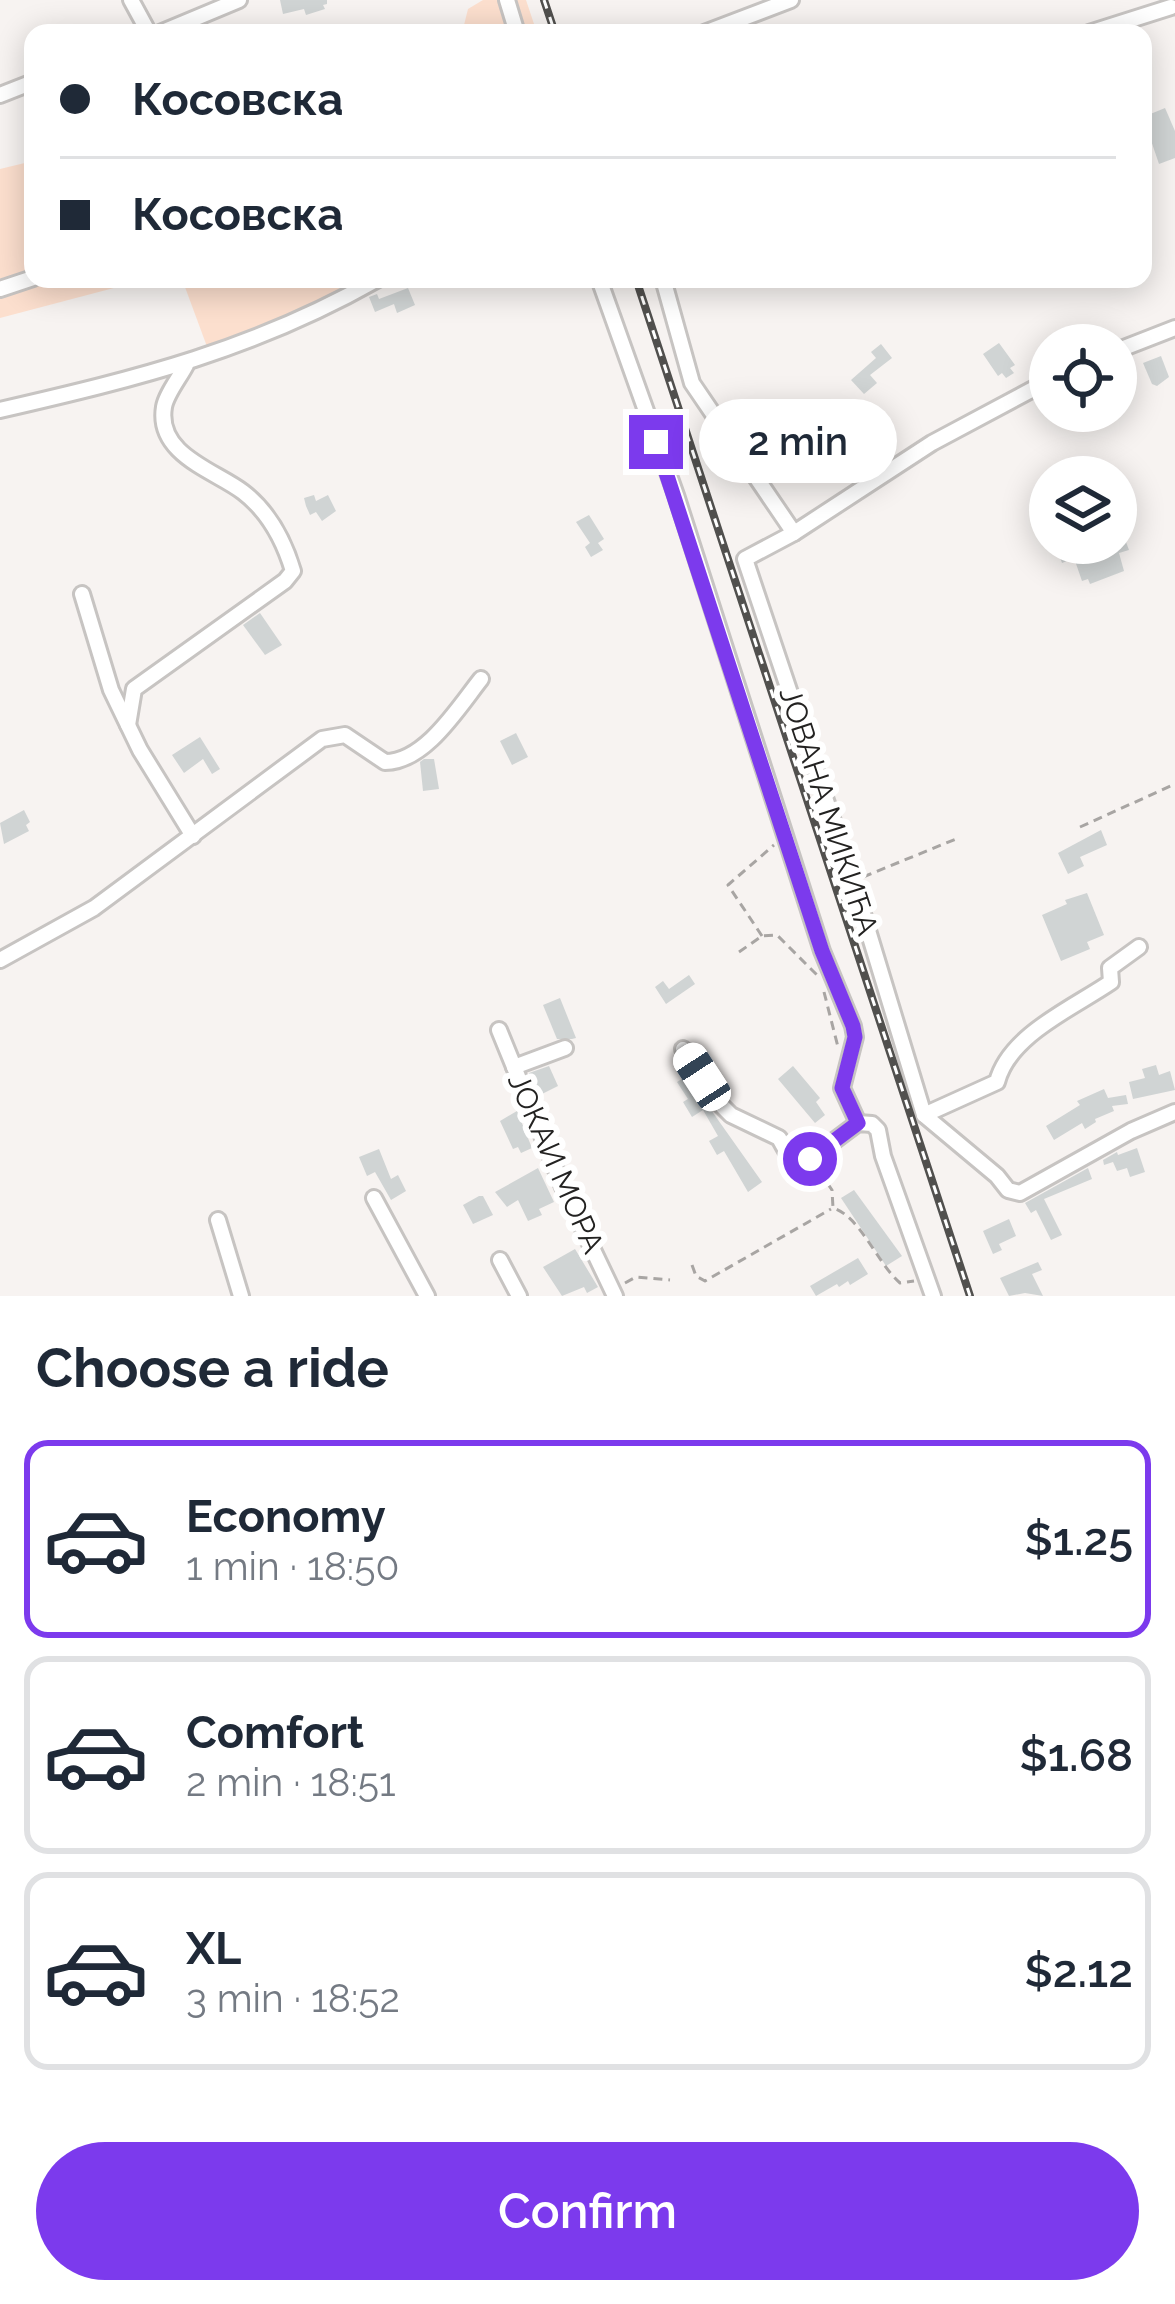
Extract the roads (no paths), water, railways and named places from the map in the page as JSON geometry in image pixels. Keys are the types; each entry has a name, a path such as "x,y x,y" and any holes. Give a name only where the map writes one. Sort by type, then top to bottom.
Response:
{"street":[{"path":"182,24 239,0"},
{"path":"728,24 791,0"},
{"path":"1121,24 1171,10"},
{"path":"0,410 186,365 254,341 360,288"},
{"path":"602,288 676,495 840,1001 853,1026 855,1037 842,1088 858,1123"},
{"path":"666,288 692,383 794,532"},
{"path":"1137,343 1175,328"},
{"path":"128,725 134,688 293,571 282,536 244,492 194,466 168,433 164,408 186,365"},
{"name":"ЈОВАНА МИКИЋА","path":"924,1115 853,880 745,559 932,443 1029,391"},
{"path":"82,594 111,690 193,836"},
{"path":"0,960 94,908 333,735 345,735 385,762 409,756 444,725 481,679"},
{"path":"1139,947 1110,968 1111,982 1016,1047 1002,1062 997,1082 924,1115 1009,1190 1020,1193 1175,1112"},
{"name":"ЈОКАИ МОРА","path":"499,1030 563,1187 614,1293"},
{"path":"514,1067 565,1048"},
{"path":"683,1049 721,1106 779,1138 793,1163 810,1159 858,1123 872,1124 878,1130 933,1296"},
{"path":"374,1198 427,1296"},
{"path":"218,1220 241,1296"},
{"path":"500,1260 519,1296"}],"railway":[{"path":"544,0 552,24"},
{"path":"639,288 970,1296"}]}
